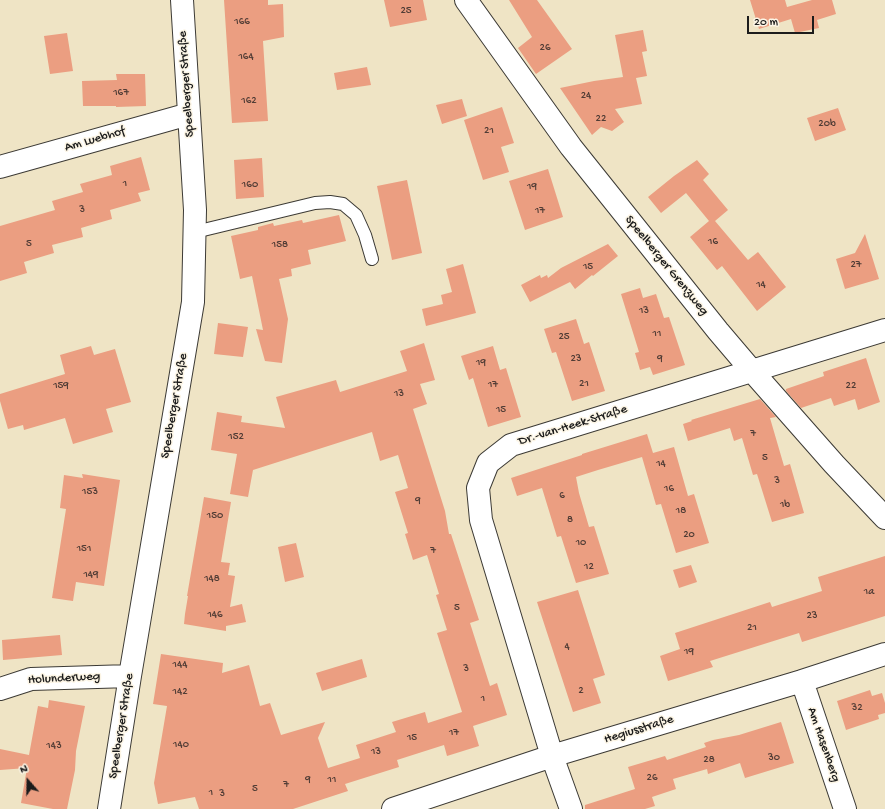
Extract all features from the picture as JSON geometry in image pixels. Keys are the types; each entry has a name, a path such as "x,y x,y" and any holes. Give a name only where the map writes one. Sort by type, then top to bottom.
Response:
{"street":[{"name":"Speelberger Straße","path":"109,809 193,302 195,210 182,0"},
{"name":"Speelberger Grenzweg","path":"466,0 571,147 752,371 834,464 885,518"},
{"name":"Am Luebhof","path":"0,166 189,114"},
{"name":"Dr.-van-Heek-Straße","path":"570,809 552,756 481,520 478,488 488,463 511,445 885,330"},
{"name":"Hegiusstraße","path":"394,809 552,756 802,681 885,654"},
{"name":"Holunderweg","path":"0,690 31,679 130,676"},
{"name":"Am Hasenberg","path":"802,681 845,809"}],"lane":[{"path":"195,232 315,203 330,202 343,204 356,216 365,236 372,259"}],"building":[{"path":"224,0 268,0 268,5 283,4 284,37 263,41 268,121 232,123"},
{"path":"384,0 423,0 427,20 390,27"},
{"path":"509,0 537,0 572,49 536,74 518,48 532,37"},
{"path":"750,0 785,0 787,7 812,0 832,0 836,14 817,20 819,28 795,33 791,19 759,29"},
{"path":"643,30 647,51 642,52 647,76 636,78 642,104 615,109 624,122 612,131 601,127 592,135 560,88 623,77 615,35"},
{"path":"67,33 73,71 50,74 44,36"},
{"path":"367,67 371,85 337,90 334,73"},
{"path":"116,74 145,74 146,106 83,106 82,81 117,80"},
{"path":"462,99 467,116 442,124 436,105"},
{"path":"502,107 514,143 501,147 509,172 483,180 464,120"},
{"path":"838,108 846,130 815,141 807,118"},
{"path":"141,157 150,190 138,193 141,201 110,210 112,219 81,228 83,237 52,245 54,253 24,262 27,273 0,281 0,226 55,210 52,201 83,192 80,184 112,175 110,166"},
{"path":"262,158 264,197 236,199 234,160"},
{"path":"697,160 709,174 703,180 728,210 715,221 748,260 758,252 786,287 757,311 722,266 717,270 690,237 709,221 686,193 661,213 648,197"},
{"path":"548,169 563,217 525,230 509,181"},
{"path":"407,180 422,253 392,260 377,186"},
{"path":"339,215 346,241 308,250 311,264 291,269 292,276 279,279 288,319 282,363 265,361 256,329 263,330 252,276 240,279 231,236 258,230 258,227 273,223 274,226 302,220 303,223"},
{"path":"865,234 879,279 845,289 836,259 855,253"},
{"path":"608,244 618,256 593,276 592,275 575,289 570,282 530,302 521,285 540,275 541,278 547,275 548,278 561,268"},
{"path":"463,264 476,313 426,326 422,309 443,304 441,295 452,292 446,269"},
{"path":"640,288 643,298 656,294 664,318 669,317 685,365 653,375 650,367 640,370 635,353 639,352 621,294"},
{"path":"576,319 584,344 589,342 605,391 572,401 556,352 552,353 544,329"},
{"path":"218,323 248,327 243,357 214,354"},
{"path":"424,343 435,380 420,384 427,404 413,409 445,511 449,534 451,534 479,620 470,623 490,686 497,683 507,715 473,726 479,746 447,756 444,745 397,760 399,767 345,784 348,791 293,809 199,809 195,797 158,804 154,783 167,706 153,704 161,654 223,663 222,673 249,665 260,706 270,703 281,735 325,722 318,738 328,768 360,758 356,745 396,732 392,722 425,712 428,723 462,712 437,633 447,630 436,595 439,594 427,555 413,560 405,534 408,533 395,492 408,488 398,455 380,461 372,432 253,470 248,497 230,494 237,454 211,450 217,412 242,416 241,422 285,428 276,397 336,380 340,392 407,371 400,351"},
{"path":"91,346 94,355 115,349 131,402 106,409 113,432 73,444 65,418 24,430 23,425 8,429 0,401 0,394 65,374 60,355"},
{"path":"493,346 500,370 506,368 521,417 488,427 473,378 469,380 461,356"},
{"path":"866,358 880,402 858,410 855,399 834,406 831,398 801,408 786,391 786,389 824,376 823,372"},
{"path":"760,399 776,417 770,418 784,466 790,464 804,513 772,522 757,474 753,475 742,438 734,441 730,428 688,441 683,424 692,421 691,420"},
{"path":"647,434 653,453 674,447 688,496 694,494 709,543 676,553 661,504 656,505 642,457 598,470 576,477 589,527 594,526 609,574 576,583 561,536 557,537 542,488 517,496 511,478"},
{"path":"82,474 120,480 104,586 76,582 73,601 52,598 66,509 60,508 64,475 83,478"},
{"path":"204,497 231,502 221,562 230,563 228,575 235,576 230,607 242,604 246,622 226,626 226,631 184,624 187,596"},
{"path":"296,543 304,577 285,582 278,547"},
{"path":"885,556 885,616 802,642 799,633 710,661 713,667 668,681 660,656 680,649 675,633 770,602 772,607 822,591 818,577"},
{"path":"691,565 697,582 679,588 673,570"},
{"path":"578,590 605,675 593,679 601,703 573,712 537,602"},
{"path":"60,635 62,655 3,660 2,640"},
{"path":"362,659 367,677 322,691 316,673"},
{"path":"870,690 872,696 882,693 885,703 885,713 878,715 879,719 846,730 837,701"},
{"path":"49,700 85,706 67,809 53,809 21,803 27,768 0,770 0,749 29,755 38,706 48,708"},
{"path":"781,722 794,763 745,778 740,763 708,774 707,769 673,779 676,789 652,797 655,806 645,809 585,809 585,805 635,789 628,767 665,756 667,760 706,747 704,743 713,740 739,735"}]}
